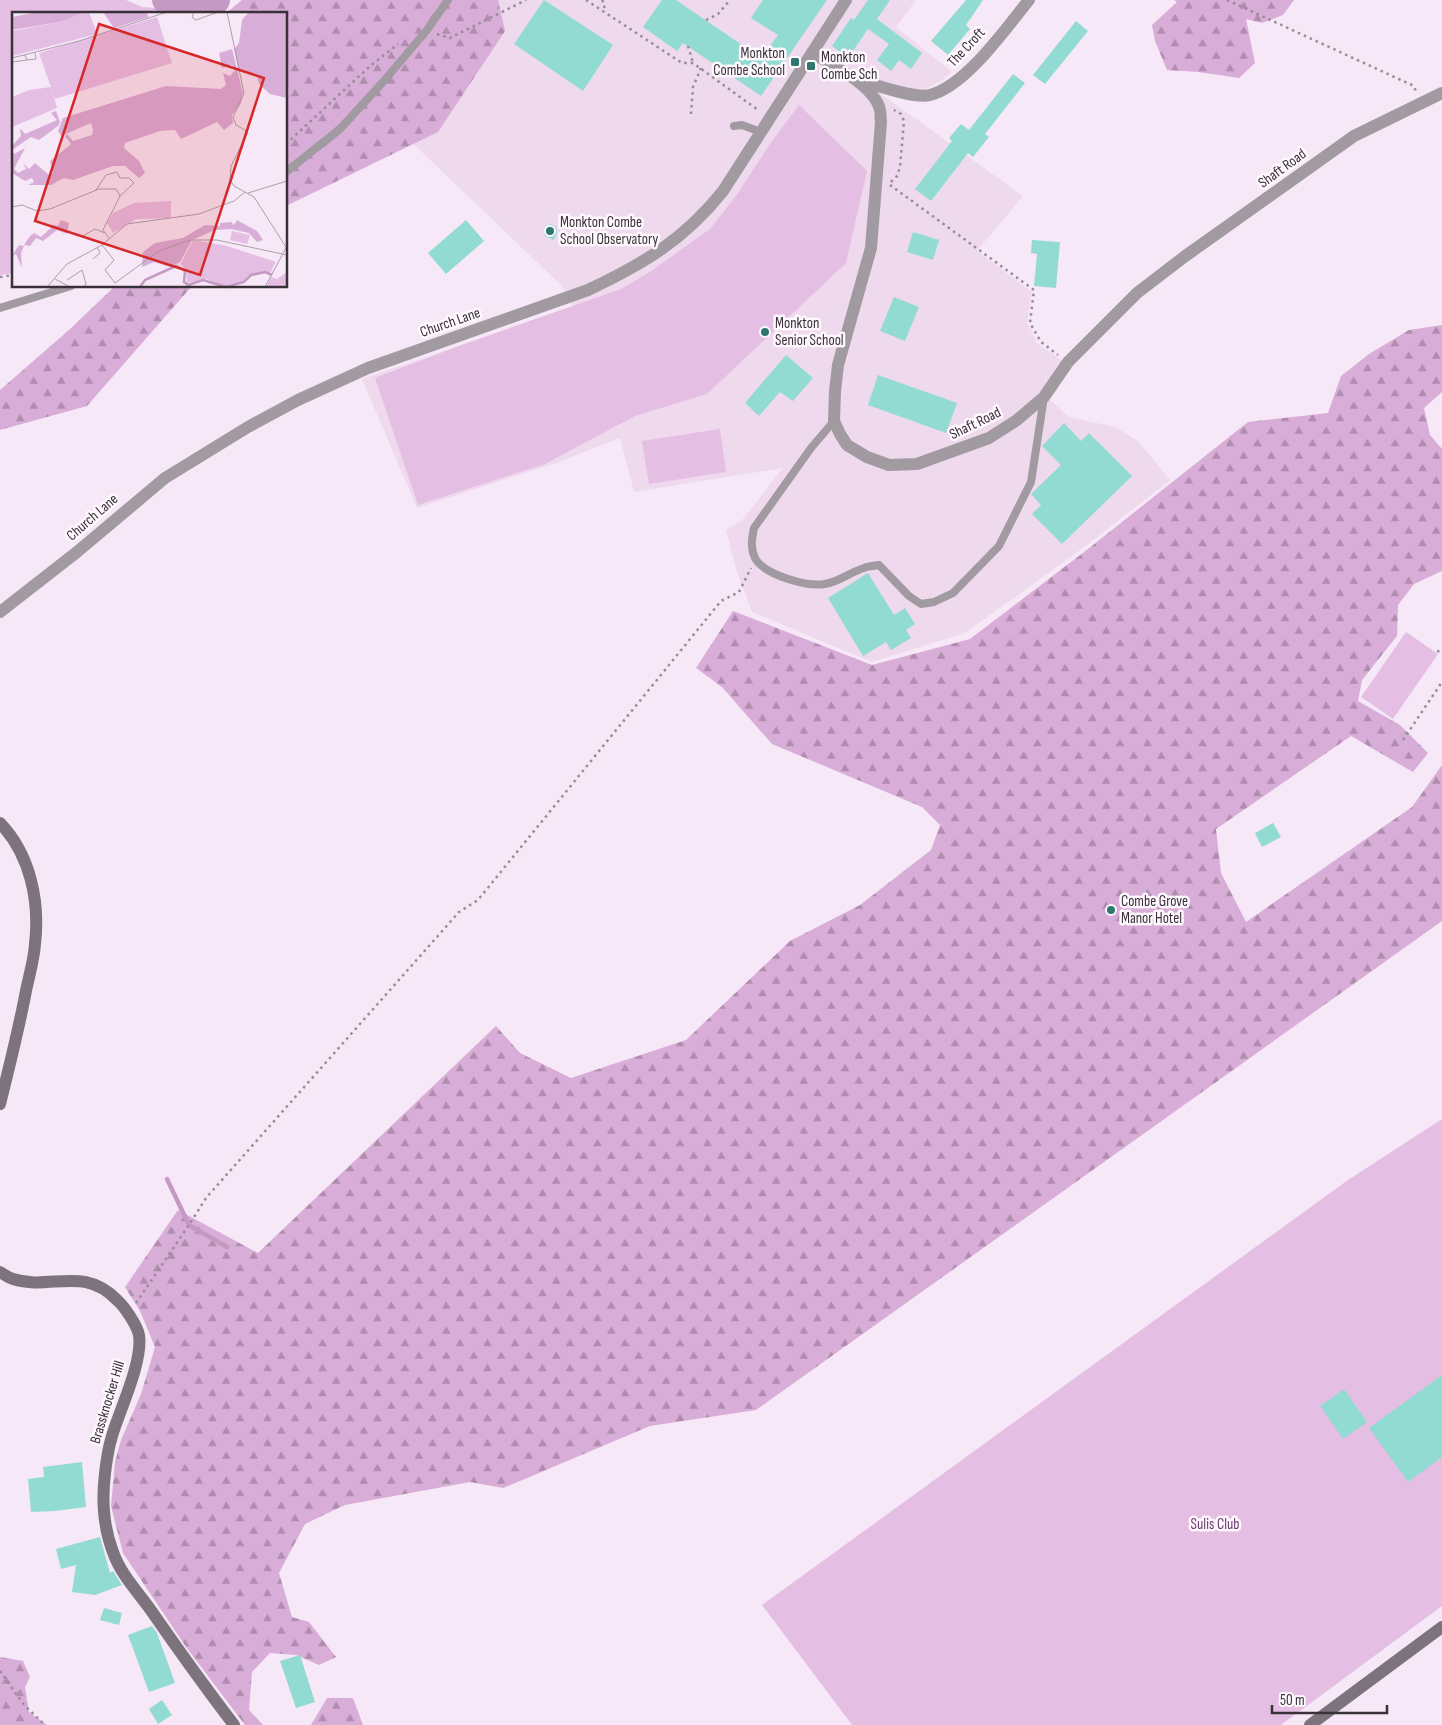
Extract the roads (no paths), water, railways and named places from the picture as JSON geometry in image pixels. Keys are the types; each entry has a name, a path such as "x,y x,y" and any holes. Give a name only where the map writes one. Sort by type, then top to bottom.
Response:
{"street":[{"name":"Church Lane","path":"0,612 77,552 165,478 248,427 298,400 368,368 588,290 619,276 679,237 704,214 723,191 846,0"},
{"name":"The Croft","path":"857,80 898,92 929,95 949,87 968,73 1029,0"},
{"path":"812,53 857,80"},
{"name":"Shaft Road","path":"857,80 876,99 880,109 880,122 871,248 838,365 834,421 847,445 889,465 917,464 989,438 1017,420 1044,397 1068,362 1137,293 1184,257 1354,136 1442,93"},
{"path":"0,823 6,829 22,856 32,881 36,904 36,944 0,1104"},
{"name":"Brassknocker Hill","path":"0,1272 12,1279 36,1282 75,1280 97,1284 117,1300 138,1333 139,1349 135,1368 112,1438 107,1460 104,1510 106,1530 113,1553 124,1574 234,1725"},
{"path":"1310,1725 1442,1627"}],"lane":[{"path":"288,170 346,122 421,38 448,0"},
{"path":"734,126 742,125 761,132"},
{"path":"0,308 65,288"},
{"path":"834,421 810,448 754,528 751,541 756,559 775,574 806,584 824,584 840,580 862,568 879,565 909,596 921,604 934,602 953,593 999,546 1031,482 1044,397"}],"waterway":[{"path":"166,0 198,6 210,4 216,0"},
{"path":"167,1179 189,1225 227,1247"}],"place":[{"name":"Monkton Combe School","path":"795,62"},
{"name":"Monkton Combe Sch","path":"811,66"},
{"name":"Monkton Combe School Observatory","path":"550,231"},
{"name":"Monkton Senior School","path":"765,332"},
{"name":"Combe Grove Manor Hotel","path":"1111,910"}],"park label":[{"name":"Sulis Club","path":"1215,1524"}]}
